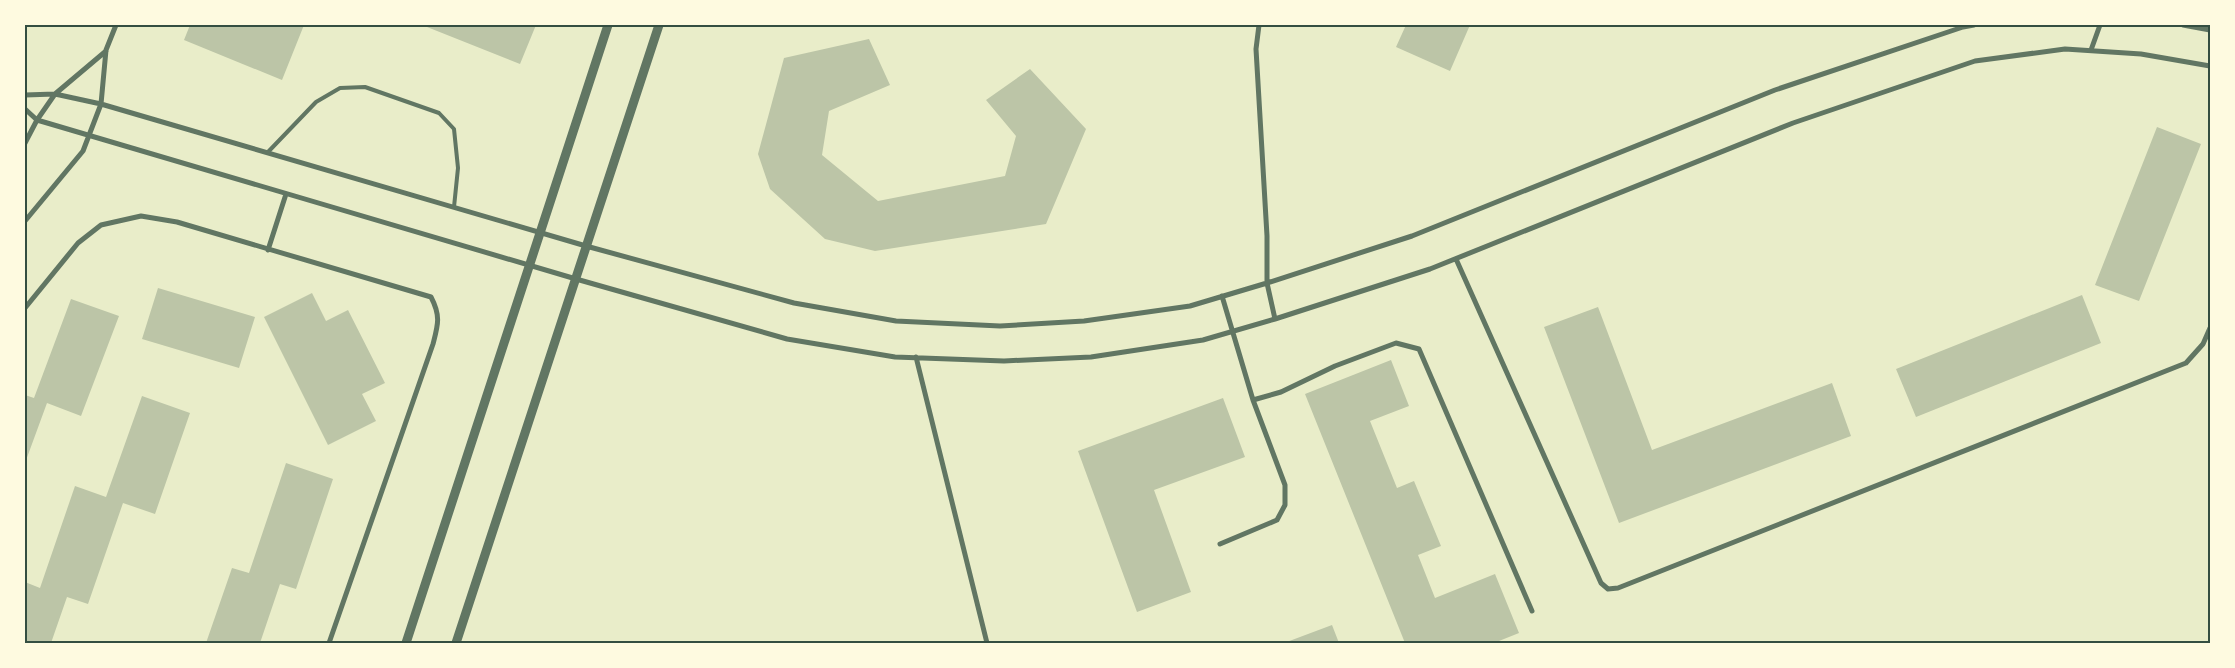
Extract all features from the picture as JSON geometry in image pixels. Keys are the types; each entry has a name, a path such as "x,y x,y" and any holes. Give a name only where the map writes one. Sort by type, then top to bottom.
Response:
{"street":[{"path":"25,221 83,151 90,136 101,104 106,50 116,25"},
{"path":"406,643 608,25"},
{"path":"456,643 659,25"},
{"path":"1259,25 1256,50 1267,236 1267,283 1275,319"},
{"path":"25,95 55,94 101,104 586,246 794,304 896,321 1000,326 1084,321 1190,306 1267,283 1412,236 1775,90 1962,27 1974,25"},
{"path":"2091,50 2100,25"},
{"path":"2182,25 2210,30"},
{"path":"25,109 37,120 90,136 530,266 788,338 895,357 1004,361 1091,357 1203,340 1275,319 1430,269 1793,123 1976,61 2065,49 2141,54 2210,66"},
{"path":"25,143 37,120 55,94 106,50"},
{"path":"268,250 286,194"},
{"path":"25,308 78,244 101,225 141,216 177,222 431,297 436,306 439,320 432,344 329,643"},
{"path":"1456,259 1601,583 1608,589 1618,588 2186,363 2203,344 2210,328"},
{"path":"1220,544 1277,520 1285,504 1285,485 1253,400 1222,296"},
{"path":"1253,400 1281,392 1335,366 1396,343 1419,349 1532,611"},
{"path":"916,357 986,643"}],"lane":[{"path":"268,152 316,102 340,88 365,86 439,113 454,129 458,168 454,207"}],"building":[{"path":"190,25 304,25 282,80 184,40"},
{"path":"422,25 536,25 520,64"},
{"path":"1406,25 1470,25 1450,71 1396,47"},
{"path":"869,39 890,85 829,111 822,155 878,201 1005,176 1016,136 986,100 1030,69 1086,129 1046,224 875,251 825,239 770,189 758,154 784,58"},
{"path":"2157,127 2201,144 2139,301 2095,285"},
{"path":"158,288 255,317 239,368 142,339"},
{"path":"312,293 326,321 348,310 385,383 362,394 376,421 328,445 264,317"},
{"path":"2082,295 2101,343 1916,417 1896,369"},
{"path":"71,299 119,316 81,416 47,403 25,463 25,395 34,398"},
{"path":"1598,307 1652,450 1832,383 1851,436 1619,523 1544,327"},
{"path":"1391,360 1409,406 1370,421 1397,488 1414,481 1441,546 1418,555 1435,598 1495,574 1519,633 1494,643 1405,643 1305,394"},
{"path":"142,396 190,413 155,514 123,503 88,604 67,597 51,643 25,643 25,582 40,588 75,486 106,497"},
{"path":"1223,398 1245,457 1154,490 1191,592 1137,612 1078,451"},
{"path":"286,463 333,479 296,589 280,584 260,643 206,643 232,568 249,573"},
{"path":"1332,625 1339,643 1284,643"}]}
